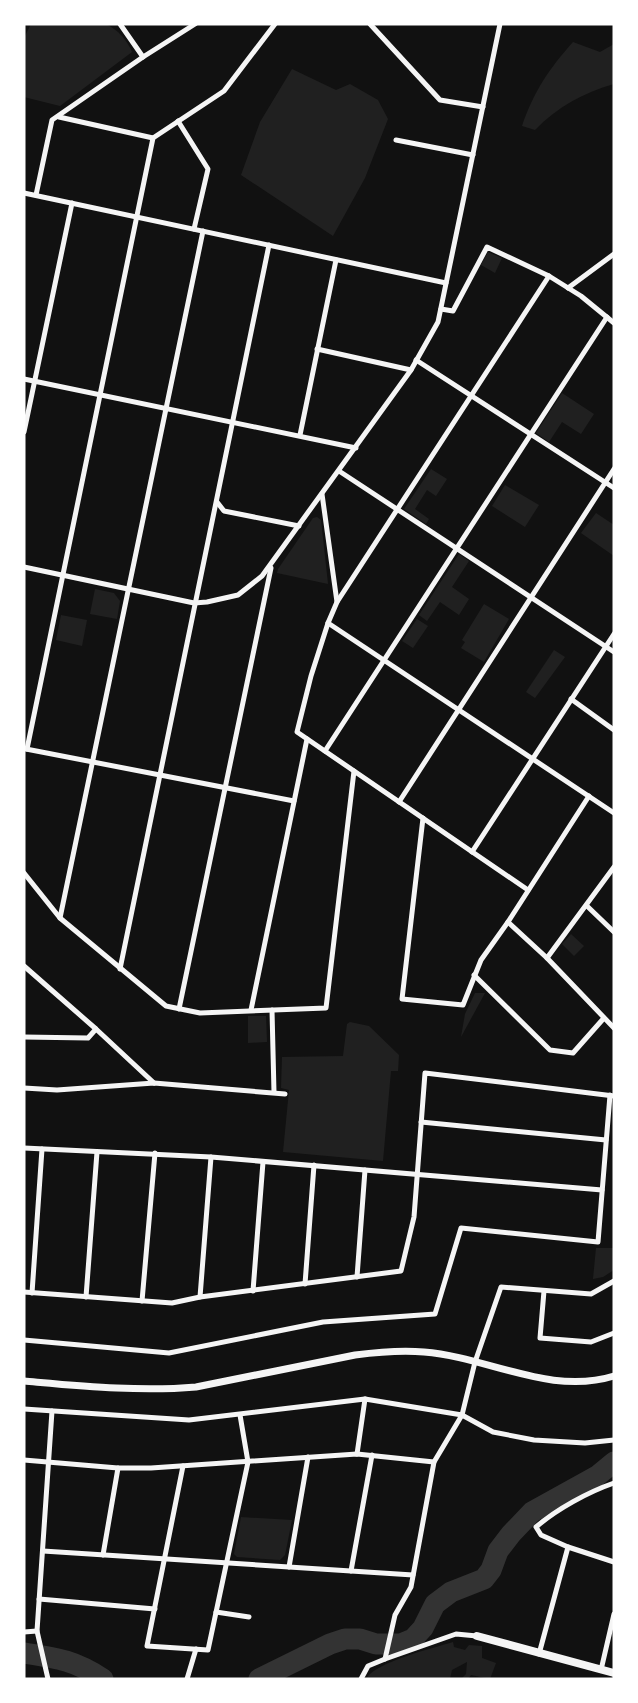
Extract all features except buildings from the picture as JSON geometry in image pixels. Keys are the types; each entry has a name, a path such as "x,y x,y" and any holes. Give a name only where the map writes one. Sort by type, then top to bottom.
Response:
{"main road":[{"path":"477,1636 614,1673"}],"street":[{"path":"120,24 143,57"},
{"path":"36,195 52,120 195,24"},
{"path":"275,24 224,91 153,138 26,749 294,801"},
{"path":"370,24 440,100 483,107"},
{"path":"24,567 194,603 207,603 238,595 271,566 411,370 438,322 500,24"},
{"path":"59,117 153,138"},
{"path":"178,121 208,169 194,229"},
{"path":"396,140 473,155"},
{"path":"24,193 446,283"},
{"path":"24,432 72,203"},
{"path":"60,918 203,231"},
{"path":"120,969 269,245"},
{"path":"441,309 453,311 487,247 549,276 614,323"},
{"path":"568,288 614,254"},
{"path":"300,435 336,260"},
{"path":"528,890 297,732 311,676 337,602 399,510 549,276"},
{"path":"325,751 607,317"},
{"path":"317,349 411,370"},
{"path":"416,360 614,488"},
{"path":"24,379 356,448"},
{"path":"399,802 614,470"},
{"path":"339,471 614,652"},
{"path":"322,494 337,602"},
{"path":"217,502 224,511 299,526"},
{"path":"179,1009 271,566"},
{"path":"328,623 614,813"},
{"path":"472,852 614,634"},
{"path":"571,699 614,730"},
{"path":"251,1011 307,739"},
{"path":"24,873 60,918 166,1006 200,1013 326,1008 354,771"},
{"path":"423,818 402,999 463,1005 481,960 589,796"},
{"path":"547,958 614,867"},
{"path":"587,906 614,932"},
{"path":"508,922 547,958 614,1028"},
{"path":"24,966 154,1083"},
{"path":"474,975 550,1050 573,1053 604,1018"},
{"path":"272,1010 274,1092"},
{"path":"24,1036 88,1038 96,1029"},
{"path":"24,1292 172,1303 200,1297 401,1271 413,1227 425,1073 612,1096 598,1242 461,1228 435,1314 323,1322 169,1353 24,1340"},
{"path":"24,1088 57,1090 154,1083 285,1094"},
{"path":"421,1122 606,1140"},
{"path":"24,1148 212,1157 602,1190"},
{"path":"32,1293 42,1149"},
{"path":"86,1296 97,1152"},
{"path":"142,1301 155,1153"},
{"path":"200,1297 212,1157"},
{"path":"253,1291 263,1162"},
{"path":"304,1284 314,1165"},
{"path":"357,1277 365,1170"},
{"path":"386,1659 395,1615 411,1587 434,1462 462,1414 475,1362 501,1287 591,1294 614,1281"},
{"path":"544,1291 540,1338 591,1342 614,1334"},
{"path":"24,1381 73,1386 196,1387 379,1352 424,1352 544,1379 572,1383 590,1382 614,1376"},
{"path":"357,1454 365,1399"},
{"path":"24,1409 189,1420 365,1399 462,1414 493,1432 534,1440 585,1443 614,1440"},
{"path":"48,1679 37,1632 52,1411"},
{"path":"183,1466 147,1646 208,1650 248,1462 240,1415"},
{"path":"24,1460 118,1468 183,1466 357,1454 434,1462"},
{"path":"351,1571 372,1455"},
{"path":"289,1567 308,1458"},
{"path":"103,1555 118,1468"},
{"path":"614,1483 605,1485 544,1520 536,1527 541,1535 568,1547 614,1562"},
{"path":"539,1654 568,1547"},
{"path":"42,1551 413,1575"},
{"path":"39,1599 155,1609"},
{"path":"216,1612 249,1617"},
{"path":"602,1670 614,1614"},
{"path":"24,1632 37,1632"},
{"path":"361,1679 368,1666 386,1659 456,1634 477,1636"},
{"path":"187,1679 196,1649"}],"shaded area":[{"path":"31,24 106,24 122,36 132,52 60,106 24,97 24,38"},
{"path":"573,42 600,52 614,44 614,84 571,102 552,114 535,130 522,126 543,81"},
{"path":"292,69 336,90 350,84 378,100 388,119 365,178 333,236 241,175 260,122"},
{"path":"488,252 502,258 495,273 481,265"},
{"path":"562,393 594,414 581,434 562,422 549,442 536,433"},
{"path":"431,469 447,479 436,496 427,490 415,509 429,519 426,524 404,509"},
{"path":"505,485 539,505 525,527 492,506"},
{"path":"596,513 614,525 614,556 581,533"},
{"path":"317,517 321,520 328,584 277,573 313,518"},
{"path":"459,554 469,561 452,587 469,599 459,615 440,602 427,621 419,615"},
{"path":"95,589 114,593 120,601 117,619 90,614"},
{"path":"484,604 509,619 484,662 461,648 465,642 462,640"},
{"path":"61,615 87,620 82,646 56,640"},
{"path":"417,619 428,626 413,648 402,641"},
{"path":"554,650 565,657 535,698 526,692"},
{"path":"571,934 584,946 574,956 562,944"},
{"path":"475,993 485,993 461,1037 465,1014"},
{"path":"248,1016 266,1016 267,1042 248,1043"},
{"path":"350,1022 369,1026 399,1055 398,1071 391,1071 383,1161 283,1152 289,1090 281,1088 282,1057 343,1056 347,1024"},
{"path":"596,1248 614,1248 614,1270 603,1277 593,1279"},
{"path":"241,1517 292,1520 285,1555 280,1560 237,1557 234,1554"},
{"path":"453,1642 454,1647 465,1650 469,1645 482,1646 482,1658 496,1663 490,1679 471,1675 468,1679 461,1679 466,1674 467,1662 452,1670 450,1679 366,1679 392,1661"}],"waterway":[{"path":"259,1679 345,1639 360,1639 376,1644 401,1644 413,1639 423,1628 435,1604 451,1592 484,1579 491,1570 498,1551 532,1512 597,1476 614,1462"},
{"path":"24,1653 65,1661 103,1679"}]}
